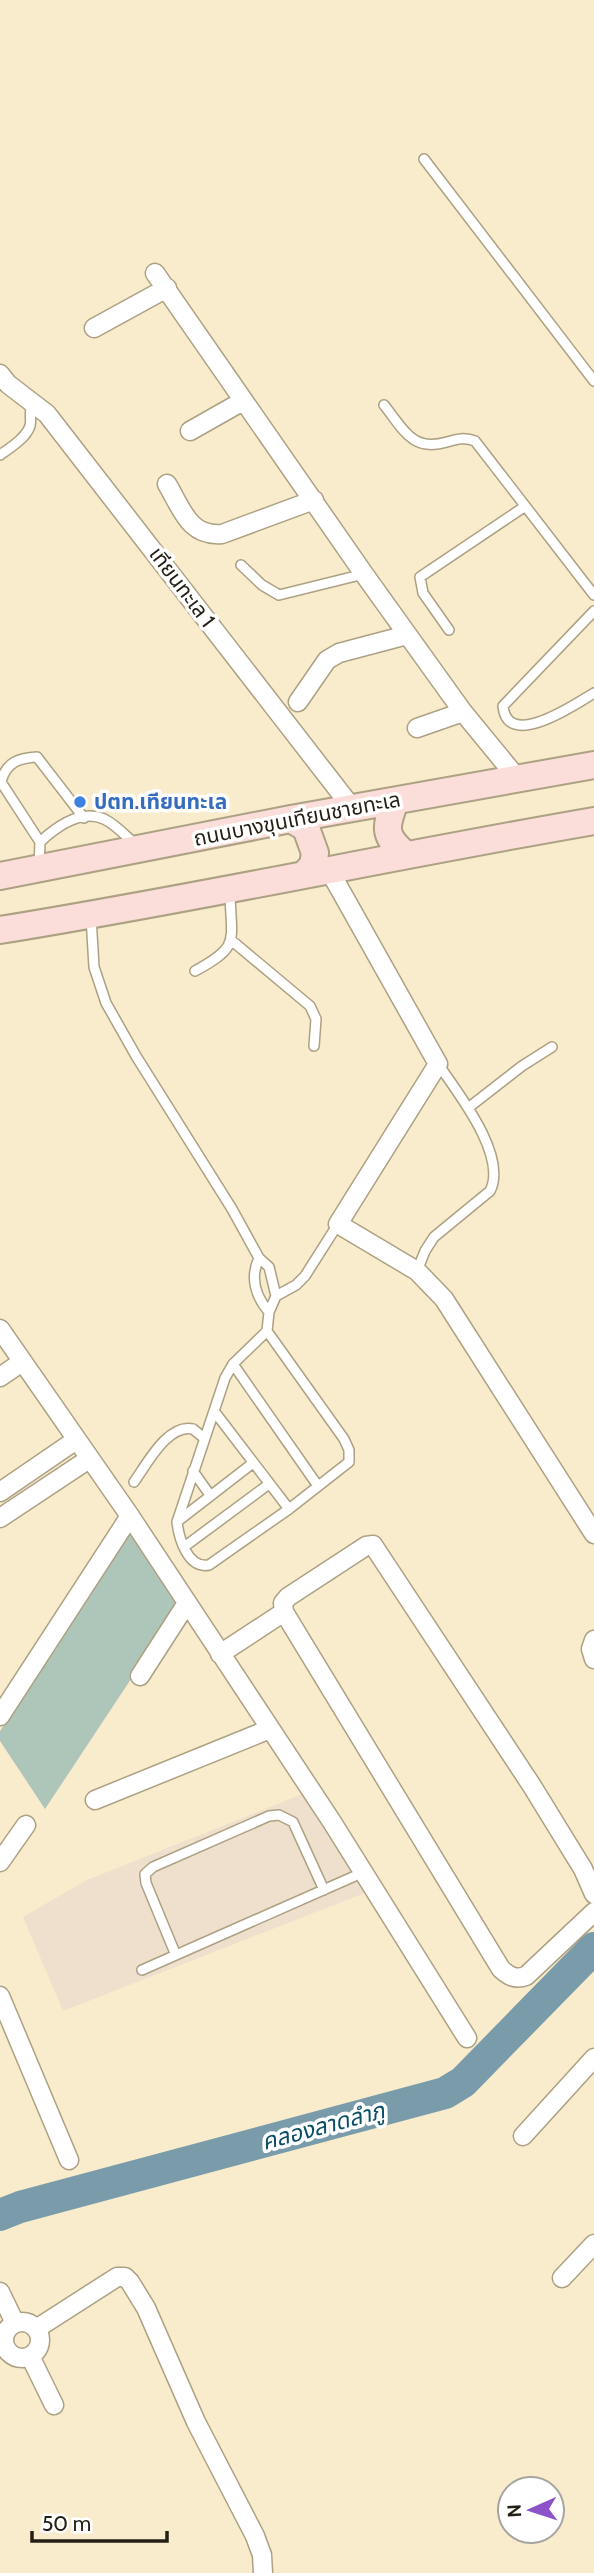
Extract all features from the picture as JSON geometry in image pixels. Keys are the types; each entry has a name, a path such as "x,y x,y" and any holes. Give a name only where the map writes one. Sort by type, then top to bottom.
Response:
{"main road":[{"name":"ถนนบางขุนเทียนชายทะเล","path":"0,876 290,819 594,765"},
{"path":"395,801 388,822 388,835 392,843 405,854"},
{"path":"290,819 306,828 315,853 313,865 304,875"},
{"path":"0,930 594,821"}],"street":[{"path":"155,273 407,635 463,712 518,779"},
{"path":"94,328 167,288"},
{"name":"เทียนทะเล 1","path":"0,374 8,384 47,414 353,809"},
{"path":"190,432 243,401"},
{"path":"167,484 192,526 208,535 222,534 314,500"},
{"path":"298,702 327,660 338,653 407,635"},
{"path":"417,728 463,712"},
{"path":"329,870 438,1064 338,1224 417,1272 444,1299 594,1534"},
{"path":"0,1329 130,1516 365,1872 467,2038"},
{"path":"0,1377 22,1362"},
{"path":"0,1492 76,1440"},
{"path":"0,1518 89,1459"},
{"path":"0,1716 130,1516"},
{"path":"594,1894 583,1868 532,1786 373,1545 366,1546 288,1597 283,1603 284,1612 501,1969 518,1979 526,1976 594,1912"},
{"path":"140,1676 187,1603"},
{"path":"220,1654 284,1612"},
{"path":"594,1640 591,1649 594,1660"},
{"path":"95,1800 270,1729"},
{"path":"1,1856 26,1825"},
{"path":"0,1996 68,2160"},
{"path":"523,2136 594,2058"},
{"path":"562,2278 594,2244"},
{"path":"36,2329 117,2277 125,2277 130,2282 146,2308 196,2422 255,2536 262,2555 263,2573"},
{"path":"0,2292 15,2323"},
{"path":"23,2322 36,2329 39,2344 30,2356 18,2357 4,2353 6,2332 15,2323 23,2322"},
{"path":"30,2356 54,2404"}],"lane":[{"path":"424,159 594,381"},
{"path":"0,456 27,433 31,422 30,408 33,404"},
{"path":"384,405 412,439 421,444 432,446 466,437 475,440 594,595"},
{"path":"449,631 424,593 420,577 524,507"},
{"path":"241,565 262,585 279,595 364,574"},
{"path":"594,611 503,706 503,714 508,721 519,725 530,724 553,717 594,693"},
{"path":"39,869 40,842 1,782 4,772 15,761 37,757 84,818"},
{"path":"40,842 66,822 84,818 105,819 141,849"},
{"path":"195,971 219,958 232,940 229,890"},
{"path":"91,915 94,967 106,1003 259,1258 269,1267 275,1296 269,1312 267,1331 233,1364 225,1378 177,1522 184,1547 196,1564 202,1567 209,1565 289,1509 349,1462 349,1450 344,1439 267,1331"},
{"path":"232,940 310,1006 316,1019 314,1046"},
{"path":"468,1108 522,1066 552,1048"},
{"path":"417,1272 434,1237 490,1191 494,1182 494,1166 483,1135 438,1064"},
{"path":"275,1296 296,1285 306,1276 338,1224"},
{"path":"259,1258 253,1270 256,1290 258,1299 269,1312"},
{"path":"233,1364 318,1486"},
{"path":"214,1410 289,1509"},
{"path":"134,1482 168,1437 180,1429 193,1429 204,1438"},
{"path":"177,1522 253,1463"},
{"path":"193,1471 210,1495"},
{"path":"184,1547 269,1485"},
{"path":"175,1953 146,1883 145,1874 153,1867 269,1816 279,1815 293,1822 324,1890"},
{"path":"142,1970 175,1953 365,1872"}],"shaded area":[{"path":"305,1793 370,1891 63,2011 23,1917 87,1880"}],"green space":[{"path":"131,1532 180,1605 45,1809 0,1741 0,1731"}],"waterway":[{"name":"คลองลาดลำภู","path":"0,2215 20,2207 445,2093 463,2082 594,1948"}],"place":[{"name":"ปตท.เทียนทะเล","path":"80,802"}]}
